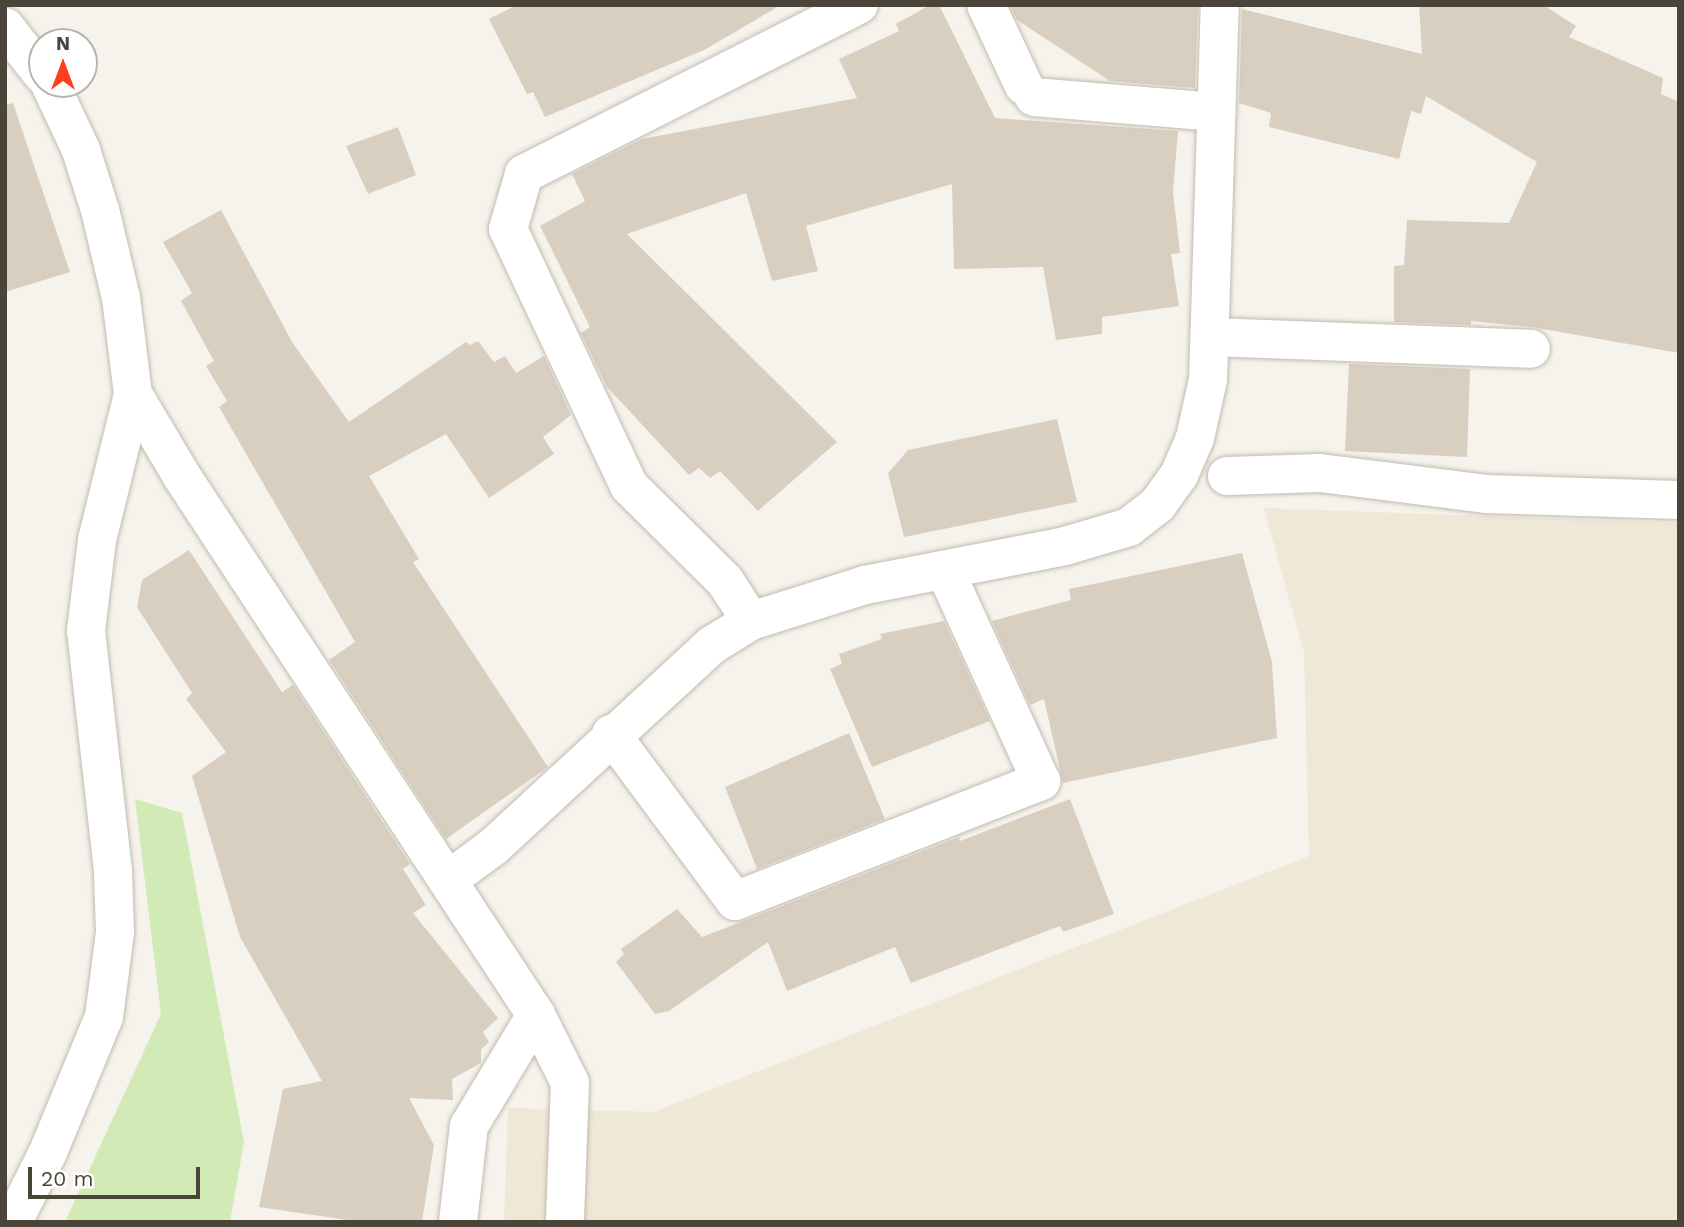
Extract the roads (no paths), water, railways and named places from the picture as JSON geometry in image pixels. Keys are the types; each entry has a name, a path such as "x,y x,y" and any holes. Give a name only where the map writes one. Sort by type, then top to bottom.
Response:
{"street":[{"path":"751,621 725,580 629,486 508,229 524,174 859,5"},
{"path":"986,5 1029,91 1216,112"},
{"path":"448,880 492,847 611,734 712,645 751,621 865,585 1065,546 1129,527 1158,504 1179,475 1195,438 1208,380 1220,5"},
{"path":"5,27 28,56"},
{"path":"13,1222 48,1152 104,1017 115,932 113,871 86,631 97,540 133,394 121,298 100,210 81,150 57,98"},
{"path":"1210,337 1531,349"},
{"path":"133,394 181,475 536,1015 570,1083 565,1222"},
{"path":"1227,476 1320,473 1486,494 1679,500"},
{"path":"611,734 735,901 1041,780 945,570"},
{"path":"458,1222 469,1126 536,1015"}]}
